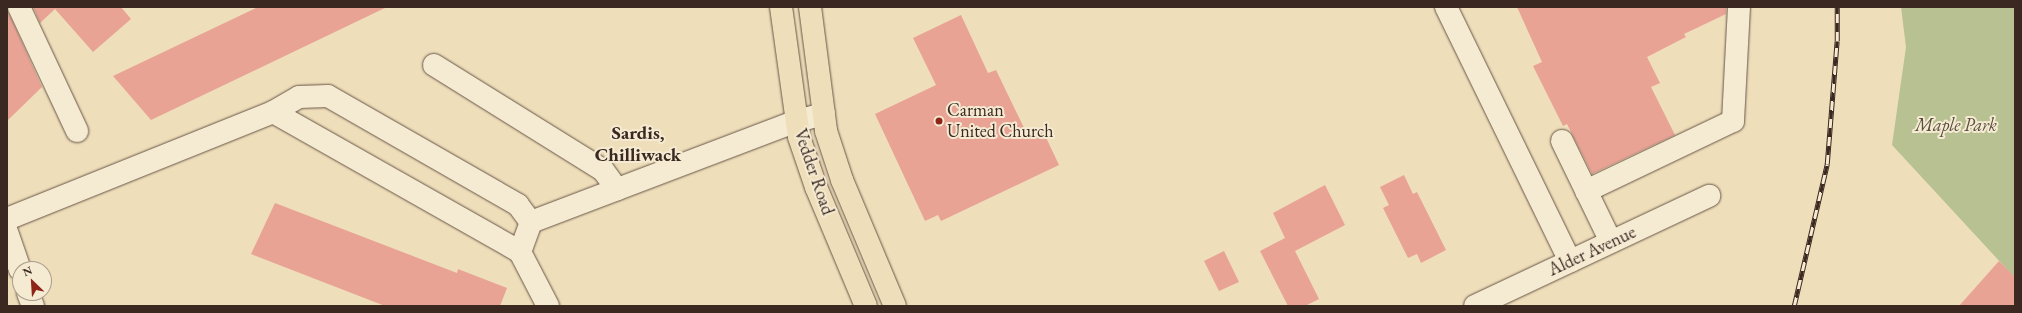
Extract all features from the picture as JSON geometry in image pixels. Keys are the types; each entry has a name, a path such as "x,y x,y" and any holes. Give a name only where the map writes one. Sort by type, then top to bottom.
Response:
{"main road":[{"name":"Vedder Road","path":"781,7 797,121 816,187 866,306"},
{"name":"Vedder Road","path":"810,7 824,114 842,180 895,306"}],"street":[{"path":"20,7 77,131"},
{"path":"1446,7 1570,261"},
{"path":"1586,191 1733,121 1739,7"},
{"path":"434,65 603,170 617,189"},
{"path":"7,219 273,112 299,97 328,96 518,205 531,222"},
{"path":"273,112 520,252 548,306"},
{"path":"520,252 531,222 797,121 824,114"},
{"path":"1562,141 1611,242"},
{"name":"Alder Avenue","path":"1475,306 1709,196"},
{"path":"7,232 17,261"}],"green space":[{"name":"Maple Park","path":"1901,7 2015,7 2015,278 1892,145 1906,47"}],"building":[{"path":"33,7 121,7 131,19 93,52 55,9 40,23"},
{"path":"258,7 387,7 151,120 113,76"},
{"path":"1517,7 1726,7 1726,14 1684,34 1686,37 1647,57 1660,83 1651,87 1675,135 1592,174 1567,124 1563,126 1533,66 1542,62"},
{"path":"7,9 42,87 7,121"},
{"name":"Carman United Church","path":"961,15 988,73 996,70 1026,132 1029,135 1042,129 1059,165 941,221 938,215 925,221 875,114 936,85 913,38"},
{"path":"1404,175 1413,194 1417,192 1446,250 1421,263 1417,254 1408,258 1383,208 1389,205 1380,187"},
{"path":"1325,185 1345,225 1295,251 1319,299 1305,306 1288,306 1260,251 1285,238 1273,213"},
{"path":"275,203 457,273 458,269 507,288 500,306 385,306 251,254"},
{"path":"1224,251 1239,282 1219,291 1204,261"},
{"path":"1999,261 2015,277 2015,306 1959,306"}],"railway":[{"path":"1794,306 1827,164 1837,41 1837,7"}],"place":[{"name":"Carman United Church","path":"939,121"}],"district":[{"name":"Sardis, Chilliwack","path":"638,144"}]}
